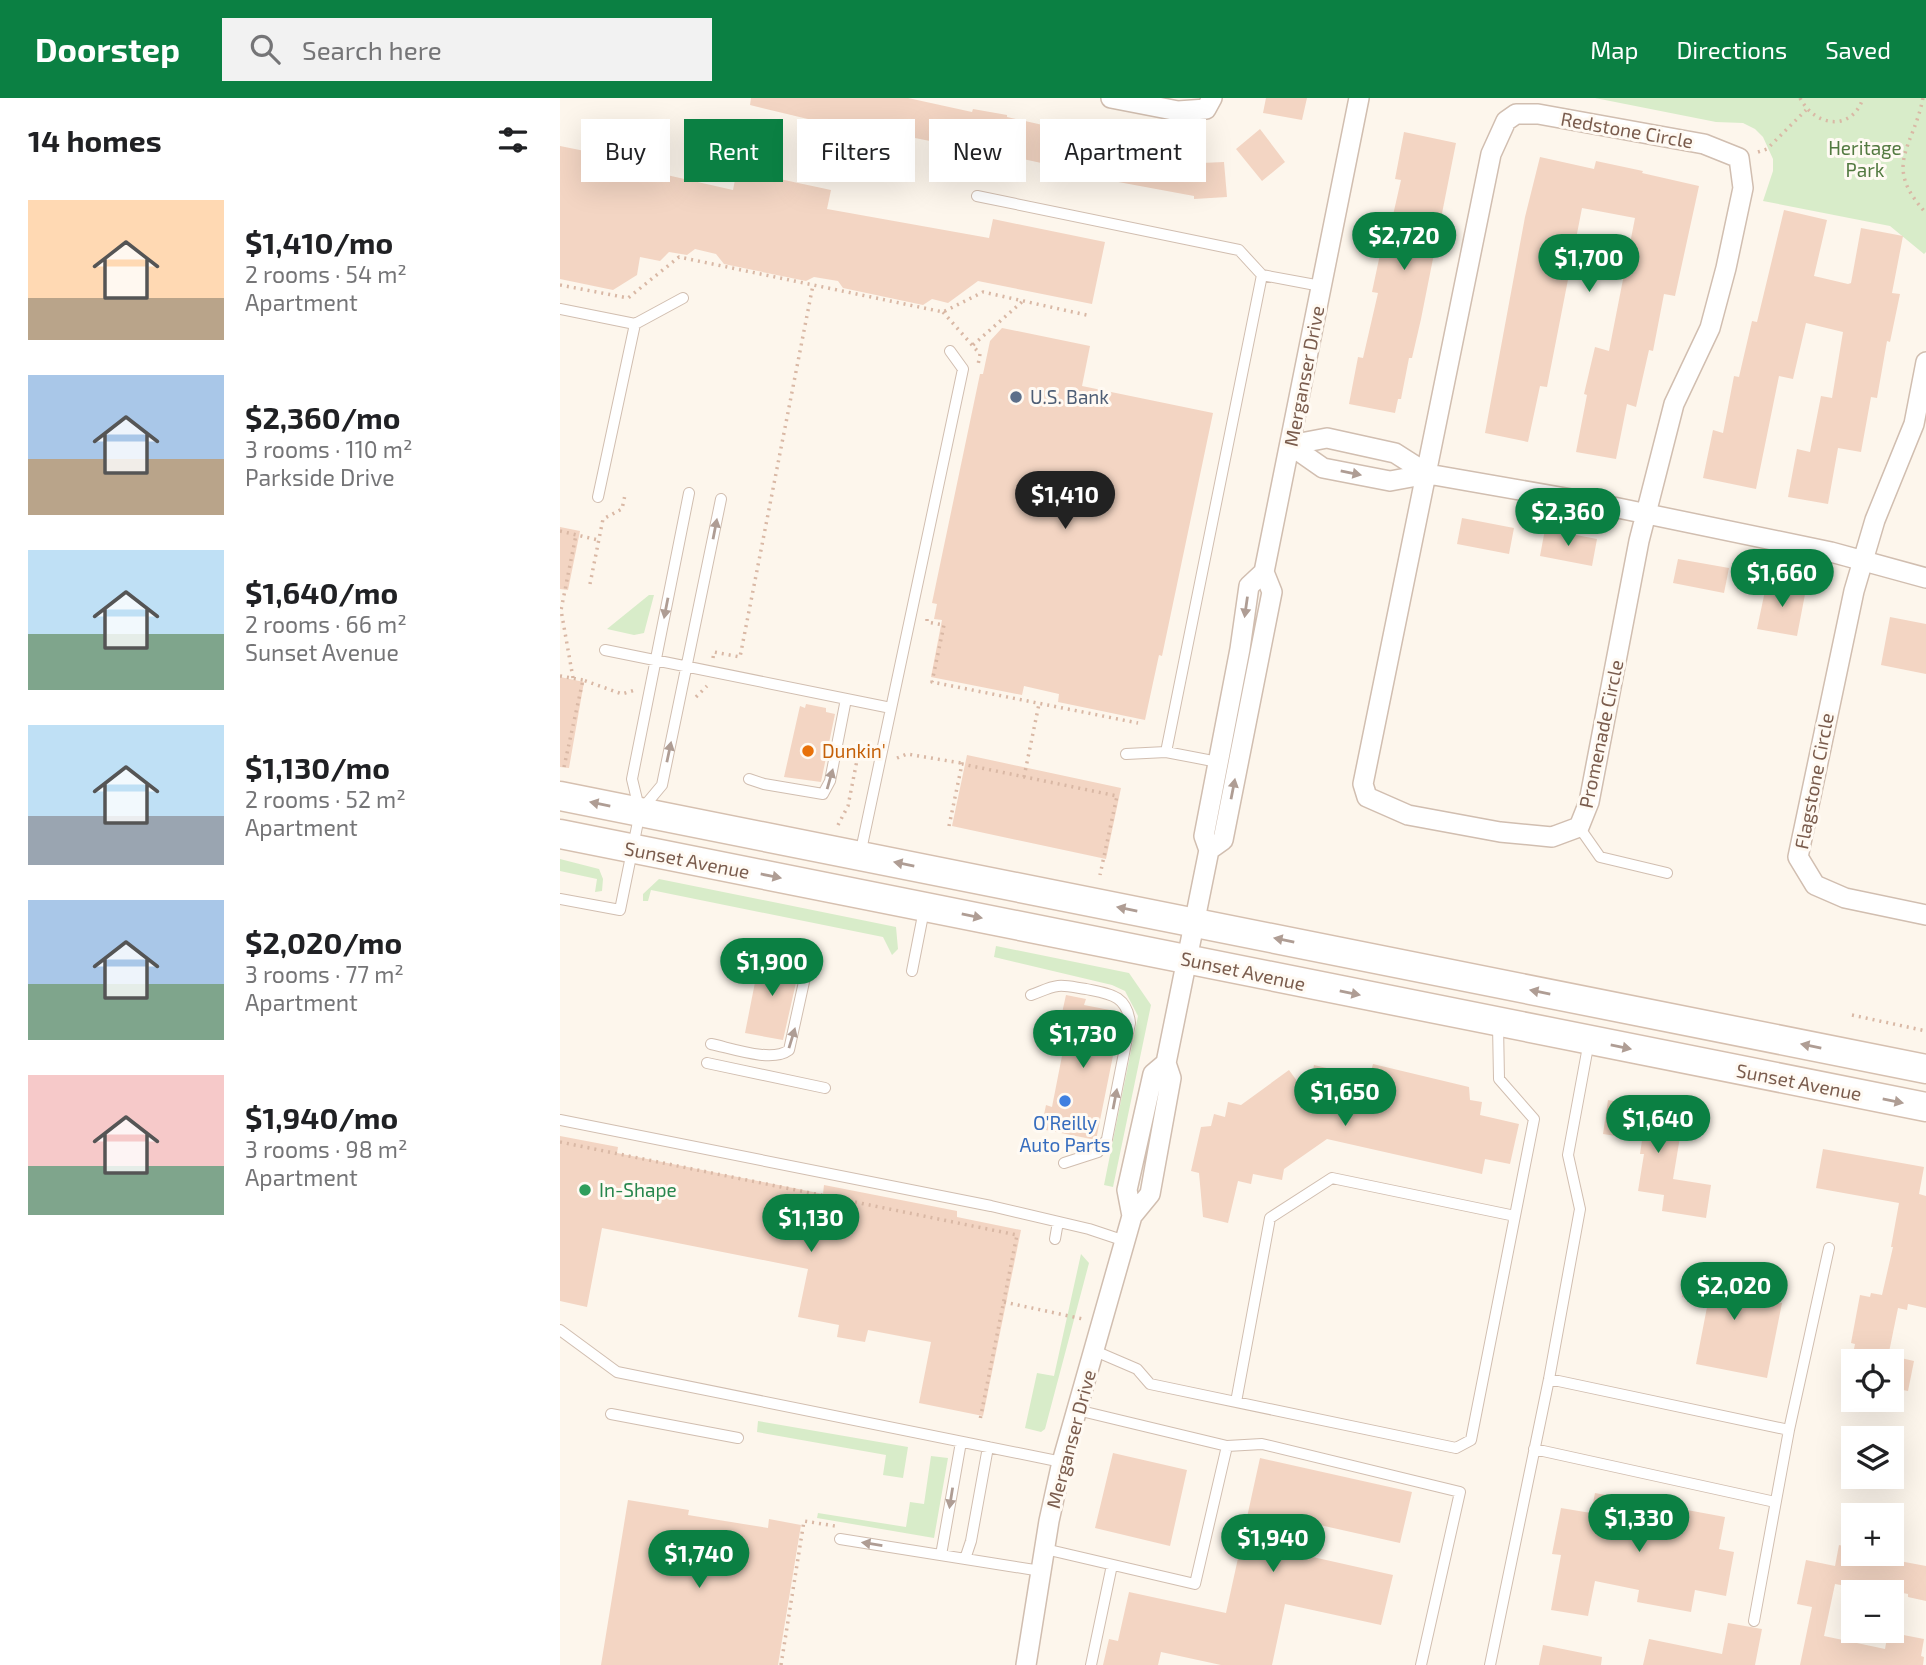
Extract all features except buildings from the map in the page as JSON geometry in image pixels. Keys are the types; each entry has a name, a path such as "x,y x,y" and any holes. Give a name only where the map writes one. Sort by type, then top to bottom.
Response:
{"main road":[{"name":"Sunset Avenue","path":"560,796 1926,1069"},
{"name":"Sunset Avenue","path":"560,834 1926,1107"}],"street":[{"path":"1111,98 1178,111 1206,109 1212,98"},
{"name":"Merganser Drive","path":"1209,850 1223,840 1272,592 1264,572 1359,98"},
{"name":"Redstone Circle","path":"1428,474 1491,154 1507,121 1516,114 1538,114 1704,144 1739,158"},
{"path":"1647,513 1674,404 1710,328 1726,268 1743,188 1739,158"},
{"name":"Flagstone Circle","path":"1926,362 1914,424 1875,520 1862,560 1798,857 1815,885 1844,898 1926,915"},
{"path":"1290,446 1327,438 1395,453 1428,474"},
{"path":"1290,446 1323,468 1390,481 1428,474 1647,513 1862,560 1926,579"},
{"name":"Promenade Circle","path":"1428,474 1363,784 1367,797 1408,815 1500,832 1552,837 1579,827 1589,802 1639,541 1647,513"},
{"name":"Merganser Drive","path":"1026,1665 1062,1462 1132,1216 1127,1189 1153,1074 1166,1063 1209,850 1204,836 1240,649 1249,586 1264,572"}],"lane":[{"path":"976,196 1239,250 1262,275 1321,286"},
{"path":"1166,752 1262,275"},
{"path":"560,309 635,324 682,298"},
{"path":"598,497 635,324"},
{"path":"860,855 963,369 950,351"},
{"path":"560,899 620,910 639,812 632,779 689,493"},
{"path":"639,812 662,785 721,499"},
{"path":"606,650 891,708"},
{"path":"749,779 823,794 830,781 846,699"},
{"path":"1126,754 1166,752 1217,762"},
{"path":"1579,827 1600,857 1667,873"},
{"path":"912,971 925,906"},
{"path":"711,1044 771,1056 782,1055 789,1050 811,950"},
{"path":"1031,995 1053,987 1068,986 1110,994 1125,1004 1129,1012 1130,1023 1107,1139 1098,1152 1064,1163"},
{"path":"1095,1351 1137,1369 1150,1384 1456,1448 1471,1440 1534,1119 1499,1079 1498,1023"},
{"path":"1490,1665 1549,1379 1580,1209 1568,1155 1589,1040"},
{"path":"707,1063 825,1088"},
{"path":"560,1120 991,1206 1125,1241"},
{"path":"1236,1402 1270,1218 1332,1178 1515,1216"},
{"path":"1055,1239 1058,1222"},
{"path":"1754,1621 1789,1430 1829,1248"},
{"path":"560,1331 617,1372 1062,1462"},
{"path":"1549,1379 1789,1430"},
{"path":"1077,1410 1227,1447 1262,1444 1460,1492 1422,1665"},
{"path":"611,1414 738,1438"},
{"path":"941,1555 961,1442"},
{"path":"965,1559 971,1541 988,1447"},
{"path":"1045,1549 1195,1584 1227,1447"},
{"path":"1534,1449 1775,1502"},
{"path":"840,1539 1041,1571"},
{"path":"1091,1665 1112,1564"}],"path":[{"path":"1800,98 1806,110 1817,118 1830,122 1844,120 1855,113 1863,98"},
{"path":"1923,98 1907,143 1902,176 1908,191 1926,213"},
{"path":"1739,158 1767,149 1806,110"},
{"path":"560,285 628,298 679,257 943,312 980,354 977,368"},
{"path":"943,312 983,292 1091,316"},
{"path":"973,345 1023,301"},
{"path":"590,584 603,519 622,509 625,495"},
{"path":"560,531 598,540"},
{"path":"573,678 561,610 576,535"},
{"path":"929,608 927,622 944,625 932,682 1138,723"},
{"path":"560,676 583,680"},
{"path":"1024,777 1039,704"},
{"path":"949,826 961,764 1116,796 1100,875"},
{"path":"1852,1015 1926,1031"},
{"path":"560,1142 1017,1235 980,1420"},
{"path":"1004,1302 1083,1318"}],"green space":[{"name":"Heritage Park","path":"1595,98 1926,98 1926,252 1924,254 1890,226 1763,201 1773,171 1773,159 1763,137 1743,123 1716,122"},
{"path":"649,595 654,595 644,633 634,635 607,629"},
{"path":"560,859 599,869 603,879 602,891 595,892 597,879 560,871"},
{"path":"659,879 896,927 898,949 892,955 883,937 651,890 648,901 643,901 643,894"},
{"path":"996,946 1129,973 1151,1005 1113,1187 1104,1185 1138,1016 1125,991 1112,985 994,957"},
{"path":"1081,1254 1089,1263 1045,1429 1041,1432 1025,1428 1037,1373 1054,1376"},
{"path":"758,1421 908,1447 903,1478 883,1475 886,1455 757,1432"},
{"path":"931,1456 948,1458 934,1538 817,1518 818,1513 906,1527 910,1502 924,1504"}],"place":[{"name":"U.S. Bank","path":"1016,397"},
{"name":"Dunkin'","path":"808,751"},
{"name":"O'Reilly Auto Parts","path":"1065,1101"},
{"name":"In-Shape","path":"585,1190"}]}
